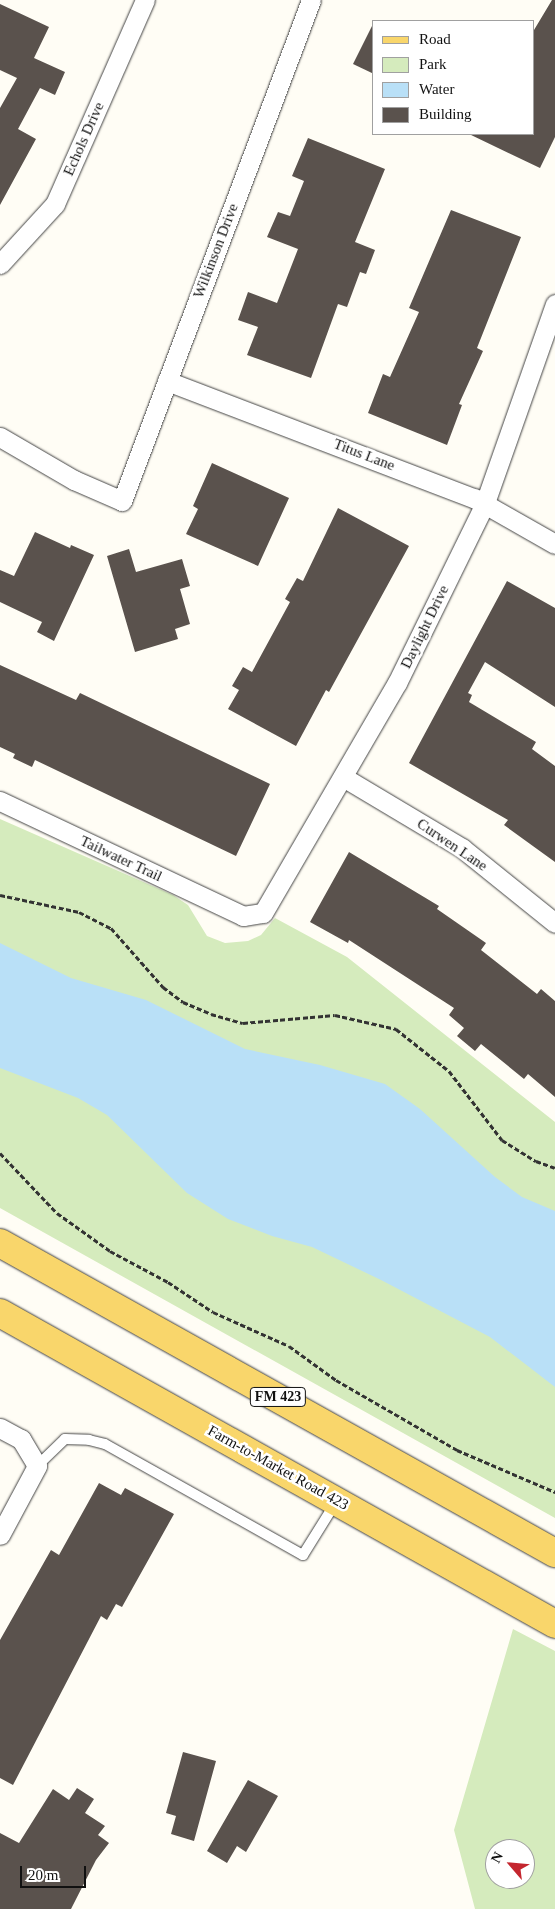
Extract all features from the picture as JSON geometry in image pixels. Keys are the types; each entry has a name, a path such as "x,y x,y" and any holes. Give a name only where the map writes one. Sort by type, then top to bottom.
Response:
{"main road":[{"name":"FM 423","path":"0,1243 555,1553"},
{"name":"Farm-to-Market Road 423","path":"0,1313 555,1624"}],"street":[{"name":"Echols Drive","path":"0,264 56,204 146,0"},
{"name":"Wilkinson Drive","path":"3,445 122,501 310,0"},
{"name":"Daylight Drive","path":"243,916 263,913 397,683 485,503 555,304"},
{"name":"Titus Lane","path":"167,381 485,503 555,544"},
{"name":"Curwen Lane","path":"343,777 462,848 555,922"},
{"name":"Tailwater Trail","path":"0,802 243,916"},
{"path":"0,1428 21,1439 37,1466 0,1535"}],"lane":[{"path":"37,1466 65,1439 89,1440 105,1444 303,1555 337,1501"}],"path":[{"path":"0,895 79,912 111,928 163,988 183,1002 211,1014 243,1023 335,1015 396,1029 449,1071 502,1140 536,1162 555,1168"},
{"path":"0,1152 57,1213 110,1250 168,1282 213,1312 288,1346 336,1380 457,1450 555,1492"}],"green space":[{"path":"0,819 173,895 188,905 207,936 225,943 248,941 261,935 275,918 347,957 555,1122 555,1518 0,1208"},
{"path":"513,1629 555,1651 555,1909 475,1909 454,1830"}],"water":[{"path":"0,943 71,978 146,1000 245,1049 320,1065 385,1084 420,1109 495,1177 522,1197 555,1211 555,1387 490,1337 381,1280 312,1247 272,1236 228,1219 187,1193 107,1115 78,1098 0,1068"}],"building":[{"path":"552,0 555,0 555,137 540,168 471,135 535,135 535,28"},
{"path":"0,4 49,27 34,58 65,72 55,95 40,88 18,129 36,139 0,205 0,108 17,78 0,70"},
{"path":"372,26 372,73 353,64"},
{"path":"308,138 385,169 355,242 375,250 366,274 360,272 347,307 338,304 311,378 247,355 258,327 238,320 248,292 277,303 298,249 267,237 278,212 290,216 304,181 292,176"},
{"path":"451,210 521,237 477,348 483,351 459,404 462,405 447,445 368,413 383,374 390,377 419,312 409,308"},
{"path":"212,463 289,498 258,566 186,534 198,509 193,506"},
{"path":"338,508 409,546 329,692 326,690 296,746 228,709 239,690 232,686 243,667 252,672 290,602 285,599 297,578 303,581"},
{"path":"35,532 70,548 71,545 94,555 54,641 37,632 42,622 0,602 0,570 14,576"},
{"path":"129,549 136,572 182,559 190,586 180,589 190,624 175,629 178,639 135,652 107,556"},
{"path":"507,581 555,608 555,707 485,662 468,693 472,695 469,702 536,742 532,749 555,766 555,862 504,825 508,820 409,763"},
{"path":"0,665 76,700 80,693 270,784 236,856 35,760 32,767 13,758 15,754 0,747"},
{"path":"349,852 439,906 437,909 486,943 481,950 537,994 541,989 555,1001 555,1097 528,1074 524,1079 481,1044 475,1051 457,1036 464,1028 449,1015 454,1008 349,940 348,943 310,922"},
{"path":"99,1483 121,1495 125,1488 174,1514 122,1607 116,1604 107,1620 101,1616 13,1785 0,1778 0,1640 51,1550 59,1555"},
{"path":"183,1752 216,1761 194,1841 171,1834 176,1816 166,1813"},
{"path":"248,1780 278,1796 246,1852 237,1846 227,1863 207,1851"},
{"path":"77,1788 94,1799 85,1813 105,1826 98,1835 109,1843 96,1860 71,1909 0,1909 0,1833 19,1843 53,1789 69,1800"}]}
